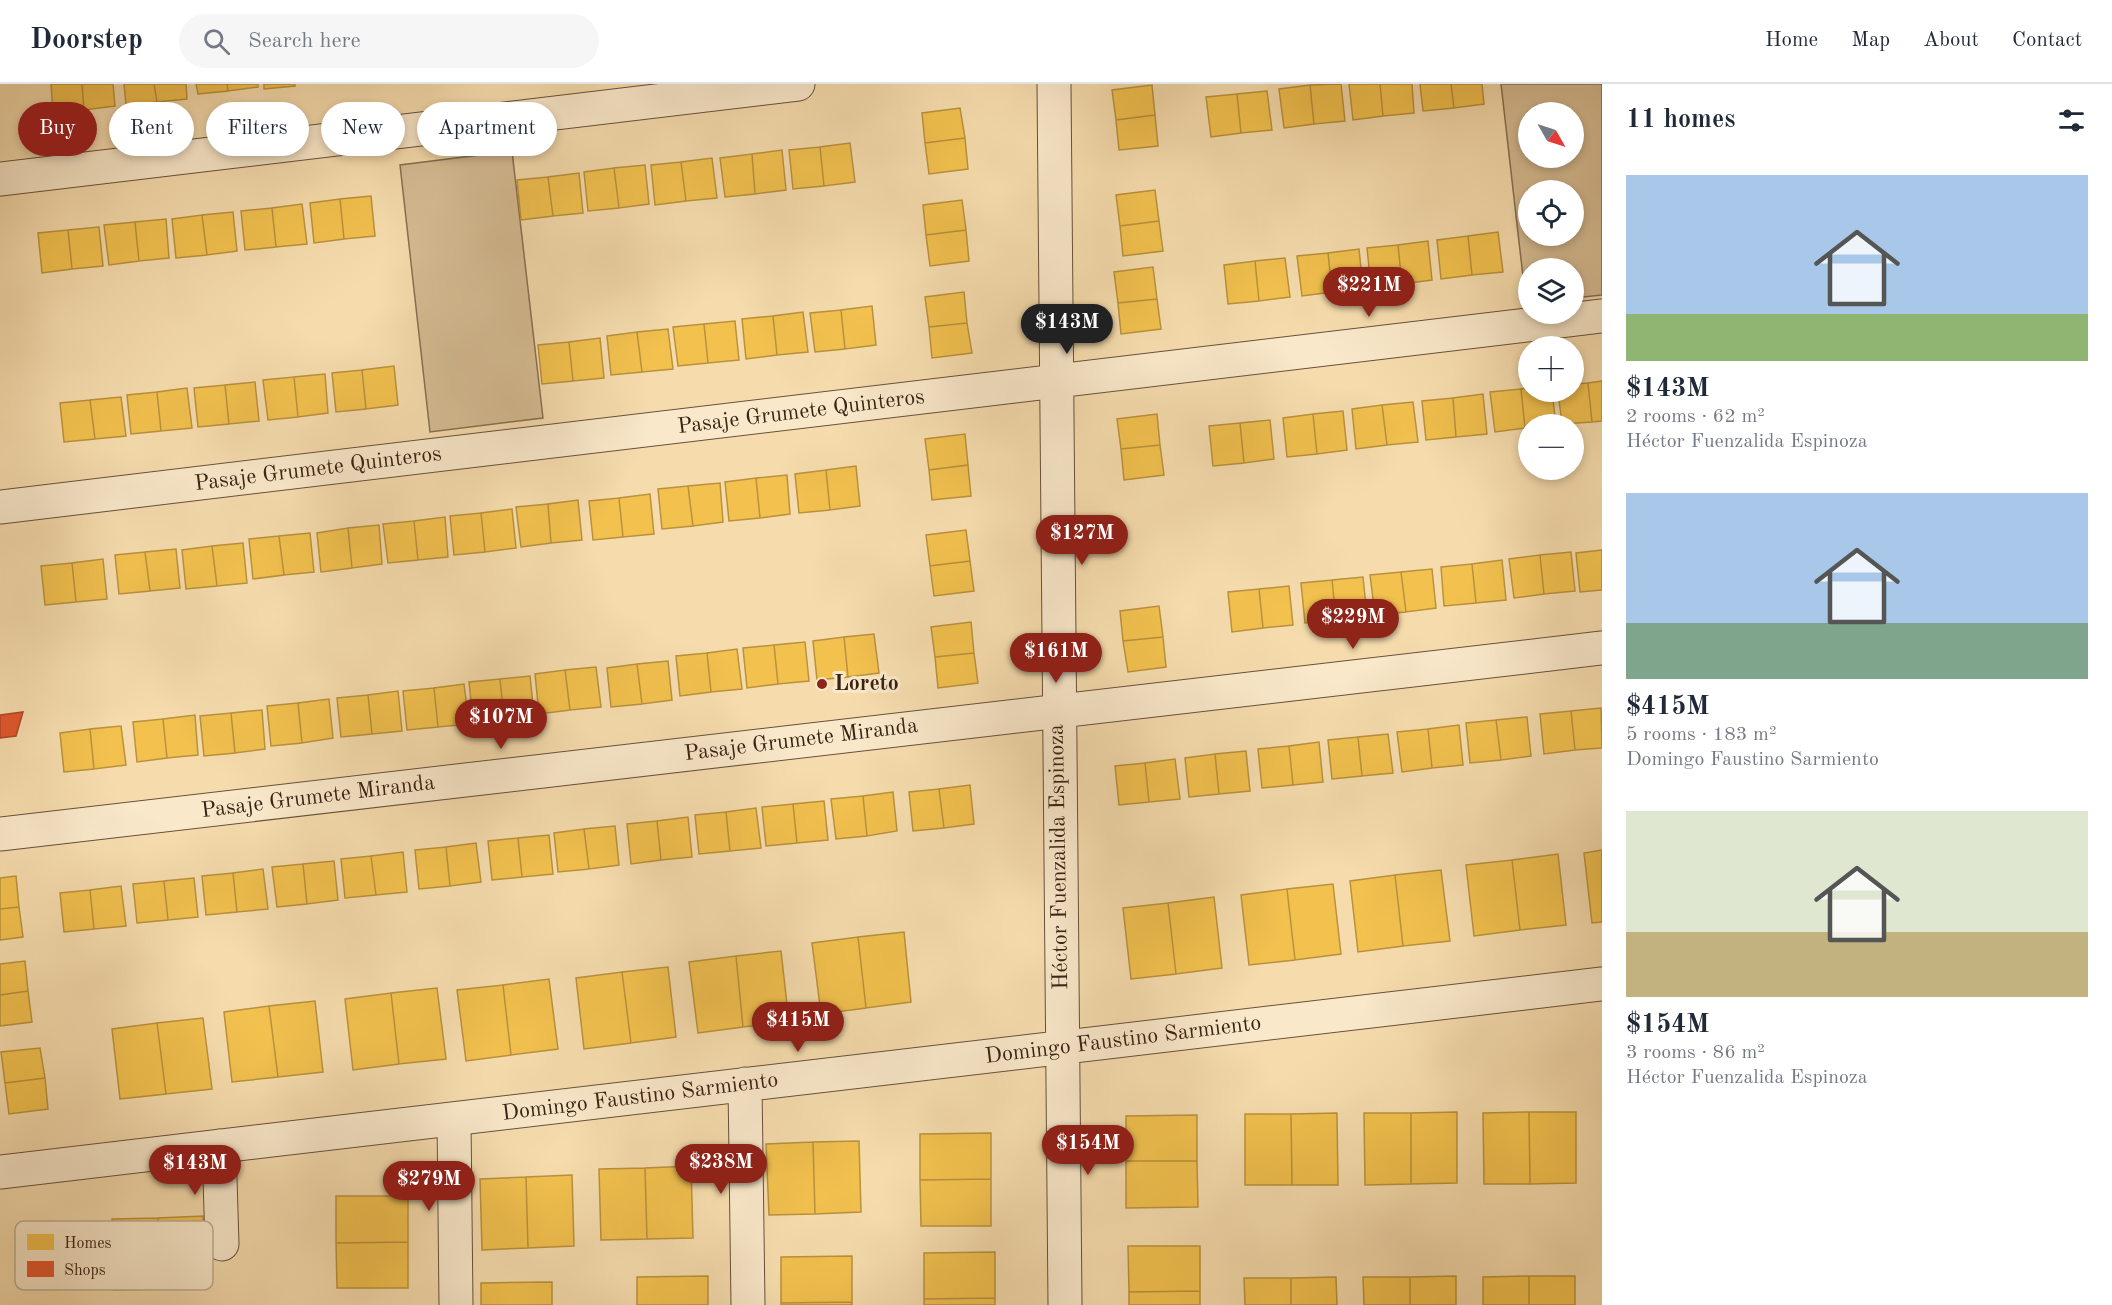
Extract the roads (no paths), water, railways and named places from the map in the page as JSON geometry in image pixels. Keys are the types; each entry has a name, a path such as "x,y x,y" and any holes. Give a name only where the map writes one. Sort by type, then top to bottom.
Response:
{"street":[{"path":"0,179 798,84"},
{"name":"Héctor Fuenzalida Espinoza","path":"1054,84 1057,710 1065,1305"},
{"name":"Pasaje Grumete Quinteros","path":"0,507 1602,316"},
{"name":"Pasaje Grumete Miranda","path":"0,834 1602,648"},
{"name":"Domingo Faustino Sarmiento","path":"0,1172 1602,984"},
{"path":"745,1084 748,1305"},
{"path":"454,1119 456,1305"},
{"path":"219,1146 222,1244"}],"place":[{"name":"Loreto","path":"822,684"}]}
